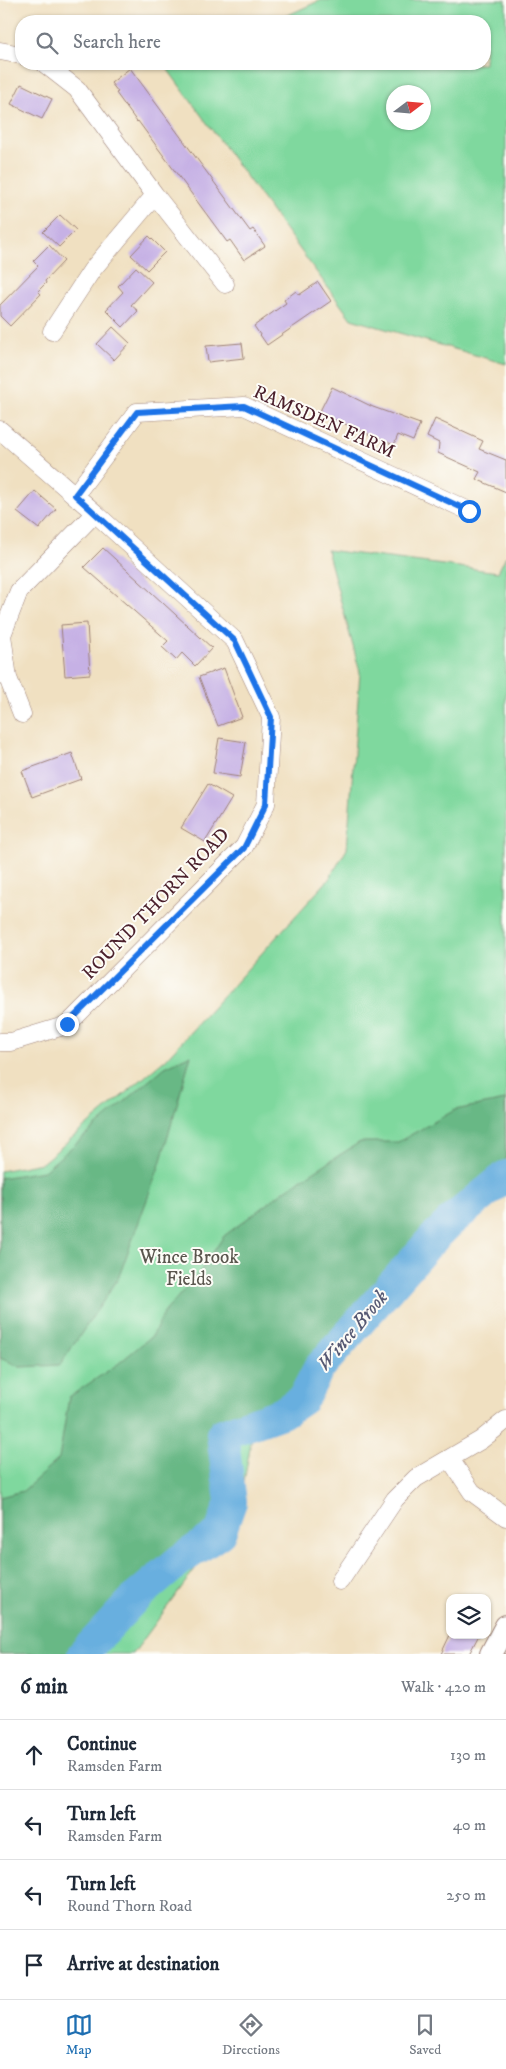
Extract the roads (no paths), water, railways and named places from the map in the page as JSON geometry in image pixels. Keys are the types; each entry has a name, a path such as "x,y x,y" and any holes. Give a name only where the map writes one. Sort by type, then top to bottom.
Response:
{"main road":[{"path":"491,1654 506,1626"}],"street":[{"path":"0,51 15,54"},
{"path":"53,70 77,89 154,195 225,284"},
{"path":"52,331 92,270 154,195"},
{"name":"RAMSDEN FARM","path":"75,495 137,412 244,406 469,511"},
{"name":"ROUND THORN ROAD","path":"0,430 75,495 235,641 271,717 266,804 244,848 67,1024 11,1042 0,1042"},
{"path":"22,714 8,678 2,635 19,591 95,513"},
{"path":"340,1581 395,1499 416,1478 481,1440 506,1420"},
{"path":"450,1459 472,1492 506,1517"}],"waterway":[{"name":"Wince Brook","path":"83,1654 133,1600 180,1560 220,1533 231,1502 222,1434 282,1413 303,1399 319,1368 428,1244 451,1221 506,1176"}],"park label":[{"name":"Wince Brook Fields","path":"189,1268"}]}
